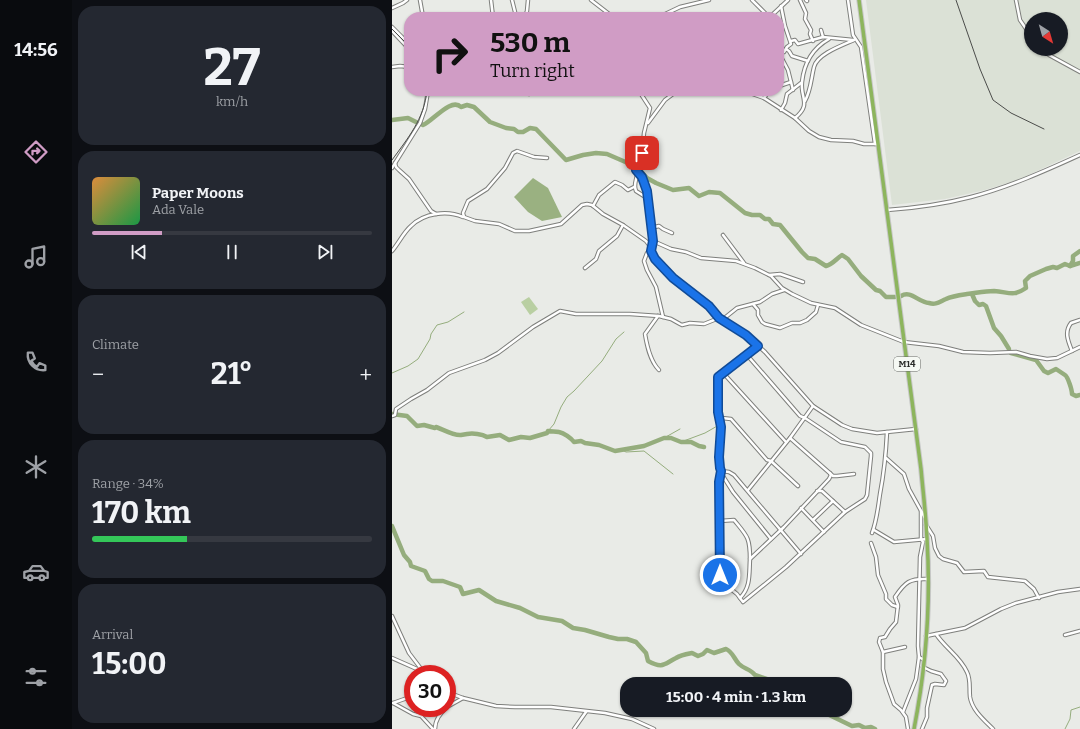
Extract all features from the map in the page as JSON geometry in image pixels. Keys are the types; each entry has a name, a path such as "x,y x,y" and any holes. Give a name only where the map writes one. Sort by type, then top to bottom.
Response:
{"highway":[{"name":"M14","path":"859,0 876,144 887,210 916,429 926,524 928,579 926,636 914,729"}],"street":[{"path":"392,8 406,0"},
{"path":"420,0 422,12"},
{"path":"491,0 492,12"},
{"path":"512,0 515,12"},
{"path":"528,0 528,12"},
{"path":"591,0 607,12"},
{"path":"670,12 688,4 709,0"},
{"path":"752,0 764,12"},
{"path":"774,12 788,0"},
{"path":"800,0 806,13 806,19 811,30 810,34 813,41"},
{"path":"758,96 764,98 795,118 809,131 819,136 831,140 876,144 861,47 853,35 848,0"},
{"path":"1016,0 1020,20 1024,26"},
{"path":"781,6 782,12"},
{"path":"784,21 791,44 785,49 784,52"},
{"path":"392,27 404,39"},
{"path":"821,30 823,38"},
{"path":"392,31 404,44"},
{"path":"790,41 795,40 798,44 823,38 854,40 865,44"},
{"path":"805,101 802,83 808,61 814,50 829,39"},
{"path":"795,118 803,110 814,67 818,59 854,40"},
{"path":"785,49 789,51 792,56 808,61"},
{"path":"1051,56 1080,72"},
{"path":"784,62 792,82 793,90"},
{"path":"392,67 404,66"},
{"path":"784,84 792,82"},
{"path":"781,110 785,103 787,94 802,83"},
{"path":"392,168 420,123 425,109 427,96"},
{"path":"593,206 599,195 615,182 622,184 628,190 634,187 637,177 637,167 642,155 644,133 650,108 642,96"},
{"path":"646,125 662,104 670,96"},
{"path":"464,217 463,213 468,201 487,189 505,168 513,152 517,151 534,157 547,158"},
{"path":"887,210 933,205 973,197 1020,181 1080,155"},
{"path":"395,163 396,167 409,179 431,211 436,214"},
{"path":"637,172 642,177 647,191 653,241 651,251 647,253 644,261 656,286 663,317"},
{"path":"634,187 636,191 648,198"},
{"path":"392,251 411,226 436,214 451,213 475,221 499,224 518,231 530,231 558,226 565,222 582,205 587,204 593,206 646,241 655,259 668,273 706,303 719,318 746,335 758,346 813,406 842,426 871,433 916,429"},
{"path":"585,268 596,259 599,251 617,236 623,225"},
{"path":"651,228 659,226 672,233"},
{"path":"723,235 745,264"},
{"path":"653,241 671,249 686,252 701,258 736,261 745,264 769,275 784,290 808,302 835,308 862,325 904,342 939,346 963,352 1016,352 1048,359 1057,358 1080,347"},
{"path":"769,275 780,274 803,282"},
{"path":"722,320 737,308 760,302 772,294 784,290"},
{"path":"753,304 758,310 758,315 762,322 780,328 792,323 800,323 807,320 816,312 818,305"},
{"path":"392,416 394,415 396,409 411,399 424,393 449,373 485,360 498,353 533,327 558,312 562,311 576,314 630,314 659,316 674,320 682,325 690,323 704,324 719,318"},
{"path":"659,316 645,334 650,356 659,370"},
{"path":"1072,351 1068,342 1067,331 1071,323 1080,320"},
{"path":"747,355 800,416 835,439 845,443 863,446 871,453 867,495 864,499 845,512 800,554 743,602 737,594 720,580 721,472 719,457 720,422 718,412 718,377 758,346"},
{"path":"724,372 725,375 786,442"},
{"path":"748,490 790,438 813,406"},
{"path":"720,422 722,418 730,418 762,455 767,460 771,461 798,486"},
{"path":"887,432 883,482 873,531 894,542 927,539"},
{"path":"790,438 830,473 836,476"},
{"path":"886,458 904,474 909,489 925,518"},
{"path":"721,472 732,473 748,490 800,554"},
{"path":"721,472 733,492 772,539"},
{"path":"750,559 781,531 828,479 831,475 830,473"},
{"path":"828,479 836,476 854,474"},
{"path":"822,491 823,484"},
{"path":"816,491 822,491 845,512"},
{"path":"813,520 833,501"},
{"path":"801,508 824,532"},
{"path":"903,712 916,679 919,657 920,579 921,551 923,542 921,539 921,511"},
{"path":"720,521 734,520 748,537 750,544 749,583 746,592 740,598"},
{"path":"926,524 932,534 936,552 941,558 957,563 964,572 984,571 988,577 1025,581 1034,589 1039,598"},
{"path":"871,543 876,557 878,575 886,594 886,600 892,605 898,607"},
{"path":"908,729 907,719 903,712 894,704 886,682 883,669 883,652 880,646 880,638 885,637 896,622 898,607 895,597 900,588 911,580 928,579"},
{"path":"926,636 965,628 1001,609 1016,603 1058,592 1080,589"},
{"path":"392,616 405,646 417,665"},
{"path":"1065,635 1080,631"},
{"path":"936,634 963,664 969,676 972,704 993,729"},
{"path":"883,652 905,647"},
{"path":"919,657 924,660"},
{"path":"392,658 408,665"},
{"path":"922,729 927,717 927,708 931,696 932,685 944,685 946,682 941,674 923,667"},
{"path":"456,695 496,706 551,707 605,713 640,722 654,729"},
{"path":"456,702 463,698"},
{"path":"393,703 404,699"},
{"path":"393,703 413,714 421,716 434,729 439,717"},
{"path":"574,729 586,712"}],"shaded area":[{"path":"866,0 1080,0 1080,151 1020,179 985,190 945,199 892,205"}],"green space":[{"path":"533,178 548,188 562,217 542,221 528,212 514,197"},
{"path":"529,297 538,309 530,315 521,302"}],"waterway":[{"path":"421,124 423,125 427,123 447,107 452,105 461,107 467,105 474,107 490,122 506,128 514,129 518,132 523,132 530,128 536,129 566,160 596,153 607,154 637,167 647,178 673,190 689,188 699,196 709,192 720,193 745,213 760,215 765,219 769,219 773,224 780,225 808,258 815,259 826,266 833,263 842,255 848,259 861,276 876,290 880,291 886,297 895,297"},
{"path":"392,120 408,118 416,122"},
{"path":"1070,266 1073,261 1073,256 1080,251"},
{"path":"901,296 908,294 925,302 934,304 953,296 994,291 1014,293 1022,291 1026,288 1025,281 1030,276 1053,267 1057,268 1065,264 1070,266 1080,263"},
{"path":"972,294 975,301 979,305 983,304 986,306 994,328 1009,349"},
{"path":"392,373 408,366 418,359 437,325 448,322 464,312"},
{"path":"548,431 554,424 567,397 602,361 616,339 624,332"},
{"path":"1011,353 1036,360 1044,371 1048,373 1056,369 1066,376 1070,384 1072,394 1076,396 1080,395"},
{"path":"392,414 407,416 417,426 424,425 436,427 458,435 475,434 487,437 500,435 509,440 521,437 530,438 547,433 548,431 563,433 574,442 581,441 599,445 615,451 644,446 664,438 671,438 681,442 691,442 704,447"},
{"path":"681,442 705,433 719,425"},
{"path":"664,438 680,429"},
{"path":"622,450 626,452 644,451 673,474"},
{"path":"392,526 404,555 410,562 411,566 425,571 429,579 432,581 443,581 460,587 463,594 479,590 496,601 520,608 538,617 562,621 573,628 636,642 646,653 648,661 657,665 666,664 686,654 692,653 698,656 707,650 714,653 726,649 739,664 752,671 755,675 761,677"},
{"path":"1065,729 1070,719 1071,710 1080,707"},
{"path":"833,717 852,726 859,725 865,728 871,727 875,729"}],"railway":[{"path":"956,0 980,69 993,100 1011,113 1044,129"},
{"path":"392,29 404,41"},
{"path":"392,160 419,119 423,110 426,96"}],"route":[{"path":"642,153 642,157 636,170 642,177 647,191 653,241 651,251 655,259 673,278 709,306 719,318 746,335 758,346 718,377 718,412 721,427 719,446 721,471 719,482 720,575"}]}
